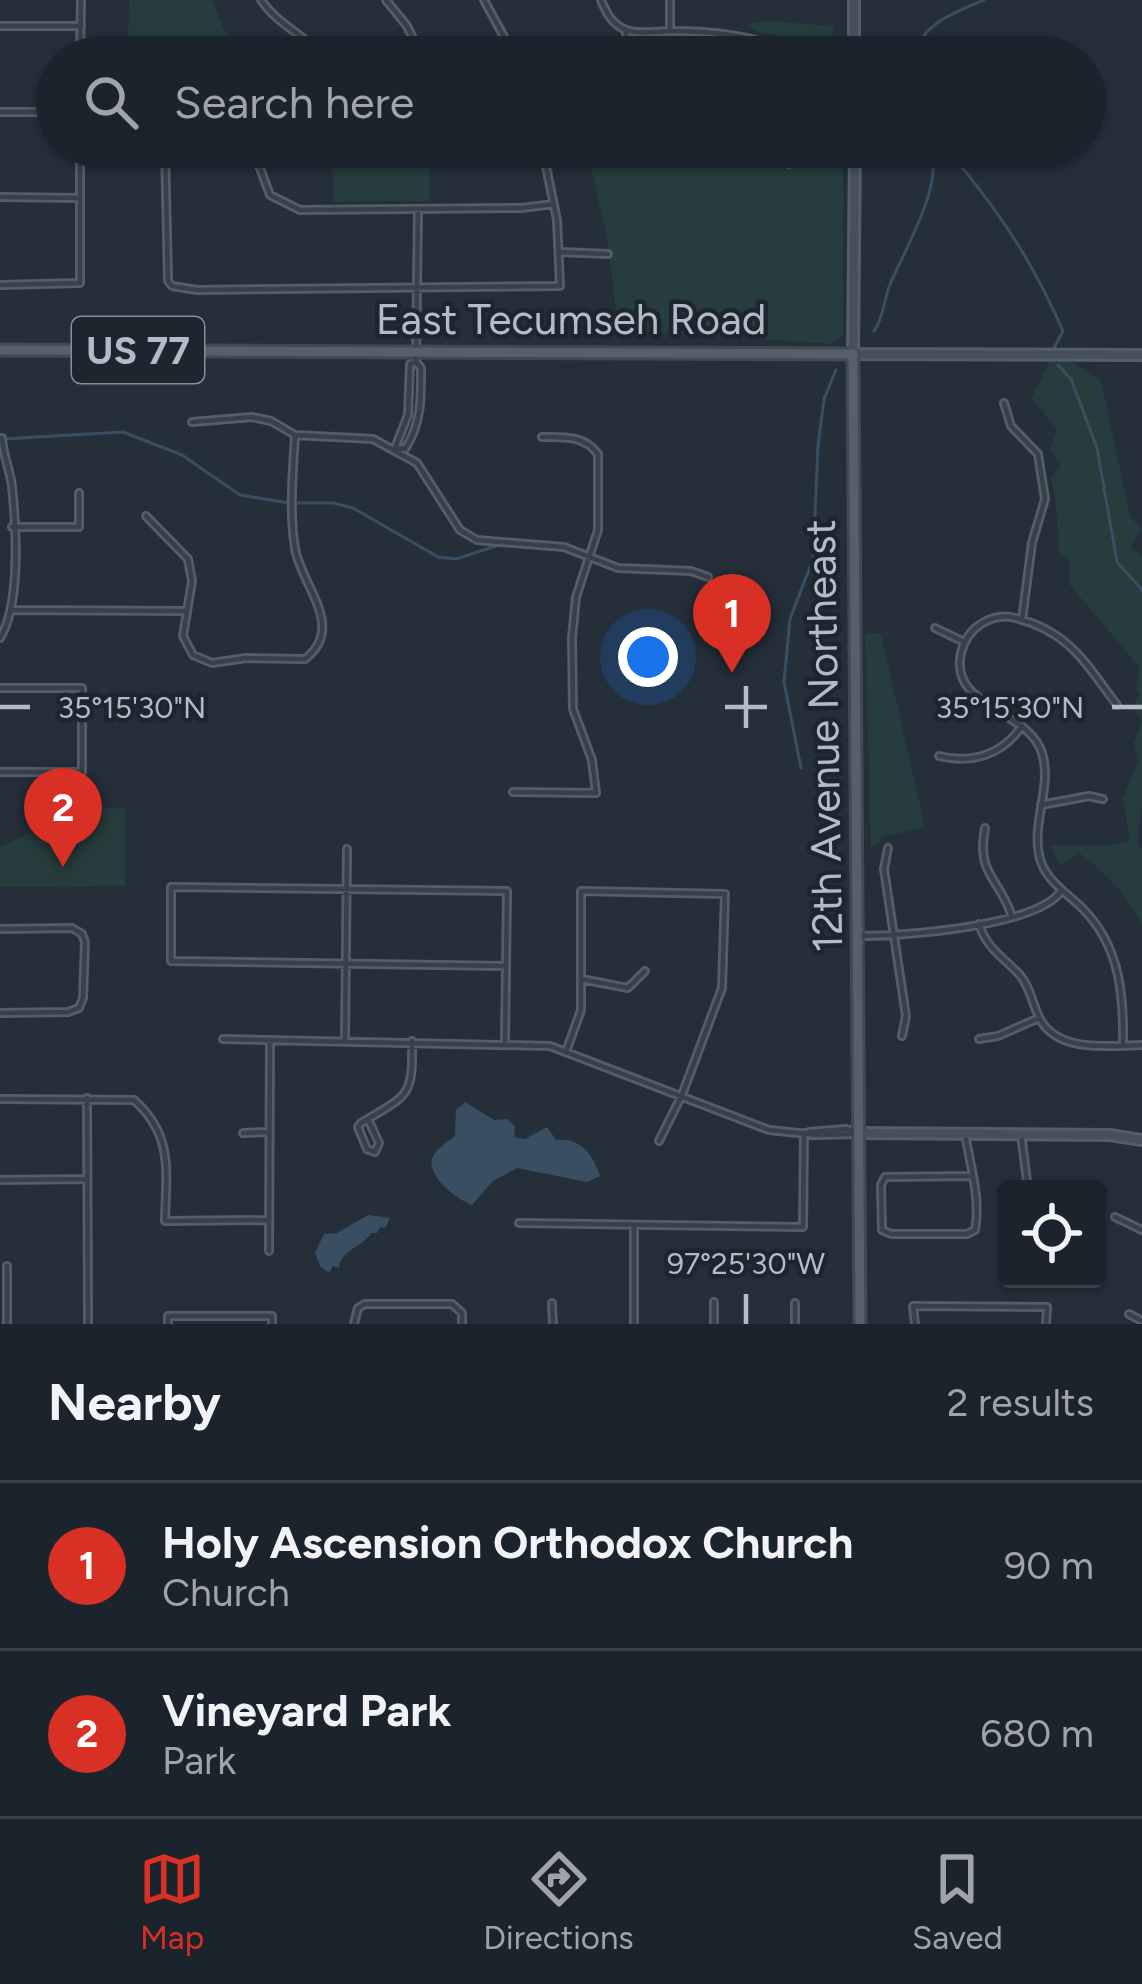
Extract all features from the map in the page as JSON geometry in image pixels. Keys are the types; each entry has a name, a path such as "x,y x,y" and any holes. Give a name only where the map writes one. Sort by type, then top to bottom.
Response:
{"main road":[{"name":"East Tecumseh Road","path":"0,350 416,357 853,353"},
{"name":"12th Avenue Northeast","path":"853,353 860,1324"}],"street":[{"path":"80,36 81,0"},
{"path":"261,0 303,36"},
{"path":"386,0 412,36"},
{"path":"484,0 504,36"},
{"path":"601,0 609,17 627,31 716,36"},
{"path":"670,0 670,31"},
{"path":"854,0 854,36"},
{"path":"0,26 80,26"},
{"path":"627,31 627,36"},
{"path":"0,112 36,112"},
{"path":"0,285 80,283 80,168"},
{"path":"165,168 165,260 172,286 197,290 560,286 546,168"},
{"path":"258,168 264,186 290,208 418,210 554,204"},
{"name":"12th Avenue Northeast","path":"853,353 855,168"},
{"path":"0,197 79,198"},
{"path":"395,448 405,448 419,417 418,210"},
{"path":"558,252 608,254"},
{"name":"East Tecumseh Road","path":"853,353 1142,355"},
{"path":"395,448 408,415 410,364 416,357"},
{"path":"1004,403 1011,426 1038,454 1045,499 1032,542 1022,620"},
{"path":"192,422 252,417 296,435 373,439 417,463 460,530 477,540 564,548 618,568 691,571 708,577"},
{"path":"146,516 188,559 192,581 183,636 186,647 201,661 304,659 320,642 320,609 295,550 296,435"},
{"path":"513,792 596,793 592,760 573,709 573,613 598,530 598,454 591,444 576,438 542,437"},
{"path":"0,638 11,610 12,526 2,438"},
{"path":"0,475 9,473"},
{"path":"12,526 79,527 80,493"},
{"path":"11,610 187,610"},
{"path":"1117,705 1069,642 1022,620 992,618 964,643 960,668 968,689 1022,726 1042,752 1037,844 1041,862 1094,920 1118,969 1123,1045"},
{"path":"935,628 964,643"},
{"path":"0,688 82,688 82,772 0,772"},
{"path":"938,756 956,760 994,753 1022,726"},
{"path":"1041,805 1089,796 1103,800"},
{"path":"985,828 981,848 986,873 1011,914"},
{"path":"888,848 884,869 906,1016 902,1036"},
{"path":"345,1041 347,849"},
{"path":"505,1042 507,891 171,886 171,961 506,966"},
{"path":"859,936 930,935 1049,904 1062,890"},
{"path":"567,1050 580,1017 581,891 725,894 722,988 659,1142"},
{"path":"979,923 993,952 1023,978 1047,1030 1066,1042 1142,1045"},
{"path":"0,929 76,929 85,942 80,1008 0,1012"},
{"path":"581,979 628,988 645,971"},
{"path":"980,1039 1039,1018"},
{"path":"223,1039 505,1042 567,1050 769,1130 1110,1135 1142,1140"},
{"path":"268,1251 270,1040"},
{"path":"368,1119 380,1143 375,1152 367,1149 358,1131 368,1119 409,1090 412,1041"},
{"path":"0,1099 134,1100 155,1121 165,1142 165,1221 268,1220"},
{"path":"87,1099 88,1324"},
{"path":"242,1133 268,1132"},
{"path":"518,1223 803,1227 804,1133"},
{"path":"965,1134 972,1176 978,1222 970,1234 882,1230 885,1177 972,1176"},
{"path":"1021,1134 1027,1180"},
{"path":"0,1180 87,1180"},
{"path":"1115,1217 1142,1230"},
{"path":"634,1226 634,1324"},
{"path":"7,1266 7,1324"},
{"path":"714,1302 714,1324"},
{"path":"552,1303 553,1324"},
{"path":"795,1303 795,1324"},
{"path":"354,1324 358,1308 368,1304 452,1304 460,1310 462,1324"},
{"path":"915,1324 913,1306 1047,1307 1046,1324"},
{"path":"1129,1314 1142,1321"},
{"path":"168,1324 168,1316 272,1316 272,1324"}],"green space":[{"path":"129,0 212,0 230,36 128,36"},
{"path":"748,24 833,26 833,36 776,36 755,31"},
{"path":"314,168 430,168 430,201 334,202 332,169"},
{"path":"591,168 843,168 843,335 832,344 618,329 608,243"},
{"path":"1067,359 1101,381 1130,516 1142,530 1131,547 1142,556 1142,721 1133,708 1140,668 1069,584 1070,562 1058,552 1051,478 1061,464 1050,450 1057,429 1031,398 1050,361"},
{"path":"865,633 881,634 925,827 883,837 871,848"},
{"path":"1142,721 1137,844 1142,849 1142,925 1123,894 1099,869 1079,853 1060,866 1050,846 1130,841 1123,798 1138,762 1134,742"},
{"path":"125,808 125,886 0,887 0,847 39,829 39,810"}],"water":[{"path":"465,1102 494,1120 508,1119 515,1127 514,1137 525,1139 547,1127 556,1140 579,1145 590,1155 600,1176 587,1182 517,1168 493,1181 472,1205 466,1202 445,1187 432,1166 435,1152 455,1136 456,1110"},
{"path":"368,1215 390,1218 385,1228 371,1233 348,1253 339,1268 333,1266 329,1273 320,1266 315,1253 324,1234 337,1233"}],"waterway":[{"path":"924,36 950,15 984,0"},
{"path":"874,331 928,197 933,168"},
{"path":"962,168 997,213 1038,280 1063,331 1054,348"},
{"path":"1058,365 1071,379 1097,448 1117,562 1142,590"},
{"path":"801,768 784,682 790,619 813,559 818,446 824,399 836,370"},
{"path":"3,439 123,432 182,455 240,495 353,508 438,557 456,559 502,544"}],"place":[{"name":"Holy Ascension Orthodox Church","path":"732,673"},
{"name":"Vineyard Park","path":"63,867"}]}
